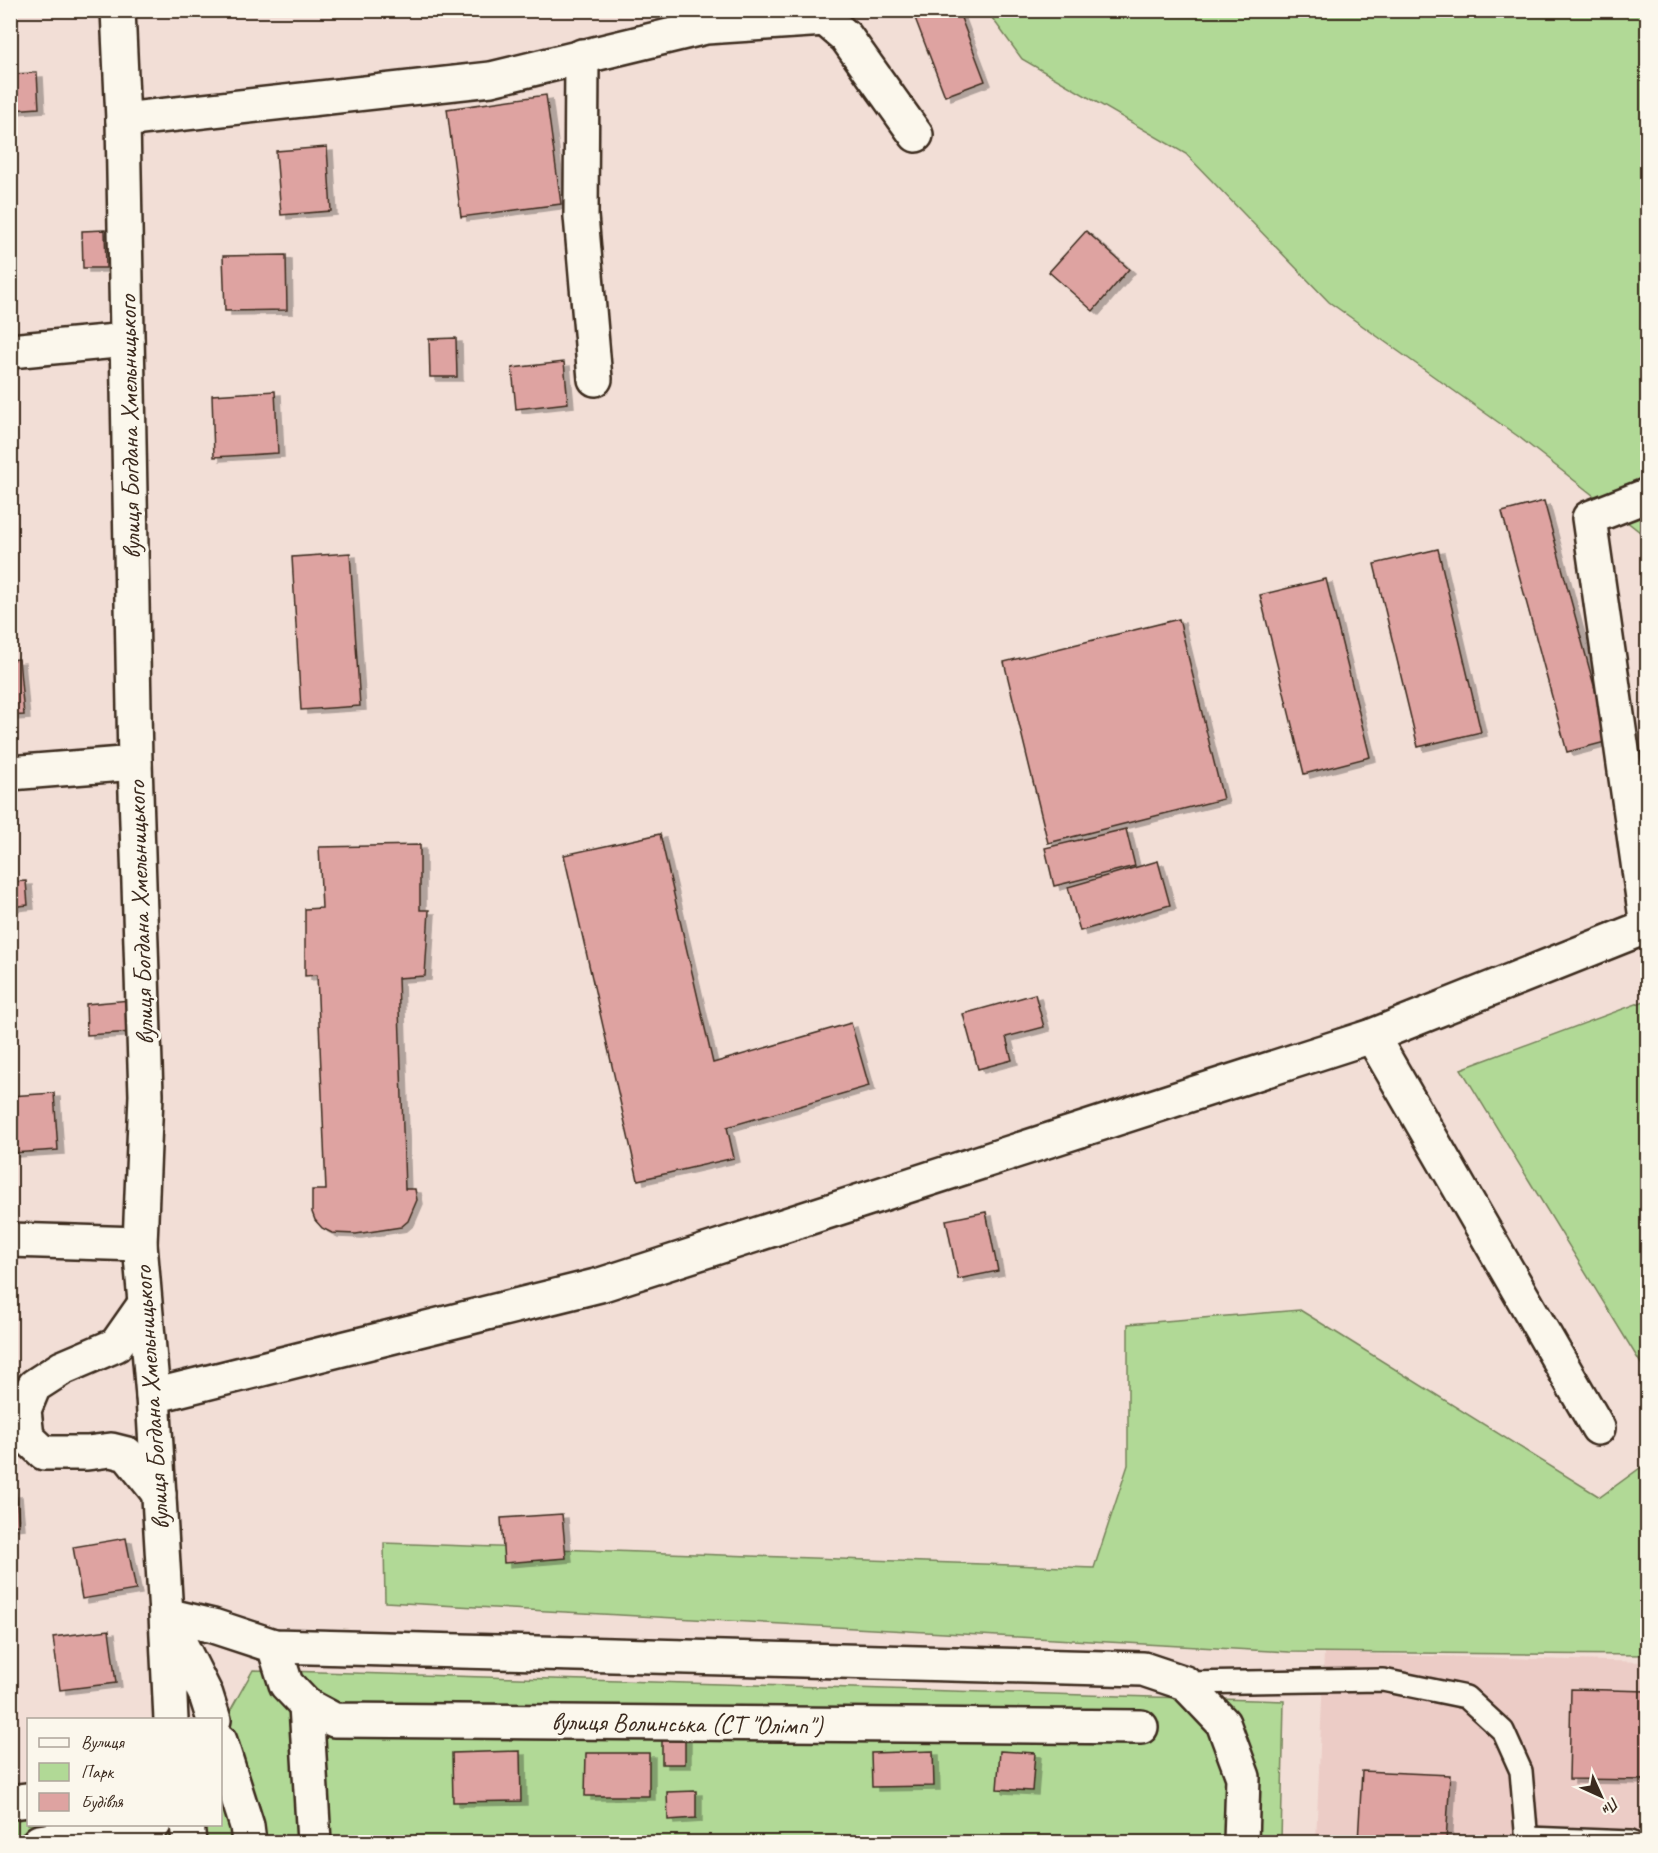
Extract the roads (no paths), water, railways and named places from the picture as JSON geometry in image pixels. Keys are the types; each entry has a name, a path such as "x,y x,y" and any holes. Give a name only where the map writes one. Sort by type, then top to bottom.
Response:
{"street":[{"name":"вулиця Богдана Хмельницького","path":"118,10 123,120 135,763 146,1095 140,1244 153,1394 166,1615 210,1707"},
{"path":"123,120 491,79 706,27 825,19 846,37 916,135"},
{"path":"582,56 581,216 595,379"},
{"path":"10,351 127,340"},
{"path":"153,1394 600,1285 1372,1036 1647,926 1589,518 1647,495"},
{"path":"10,773 135,763"},
{"path":"1372,1036 1598,1428"},
{"path":"10,1240 140,1244"},
{"path":"144,1305 116,1345 62,1368 34,1386 24,1410 27,1437 44,1453 87,1453 111,1450 127,1454 159,1494"},
{"path":"111,1450 136,1435 153,1394 133,1351 116,1345"},
{"path":"171,1718 166,1615 213,1626 274,1646 1143,1669 1185,1683 1223,1723 1243,1777 1241,1842"},
{"name":"вулиця Волинська (СТ \"Олімп\")","path":"274,1646 286,1684 306,1705 334,1720 1141,1727"},
{"path":"306,1705 314,1842"},
{"path":"180,1718 210,1707"},
{"path":"222,1747 247,1826 249,1842"},
{"path":"10,1802 27,1800"},
{"path":"39,1842 141,1826"},
{"path":"187,1826 189,1842"}],"lane":[{"path":"1185,1683 1383,1680 1466,1697 1503,1731 1521,1771 1528,1840 1631,1842"}]}
